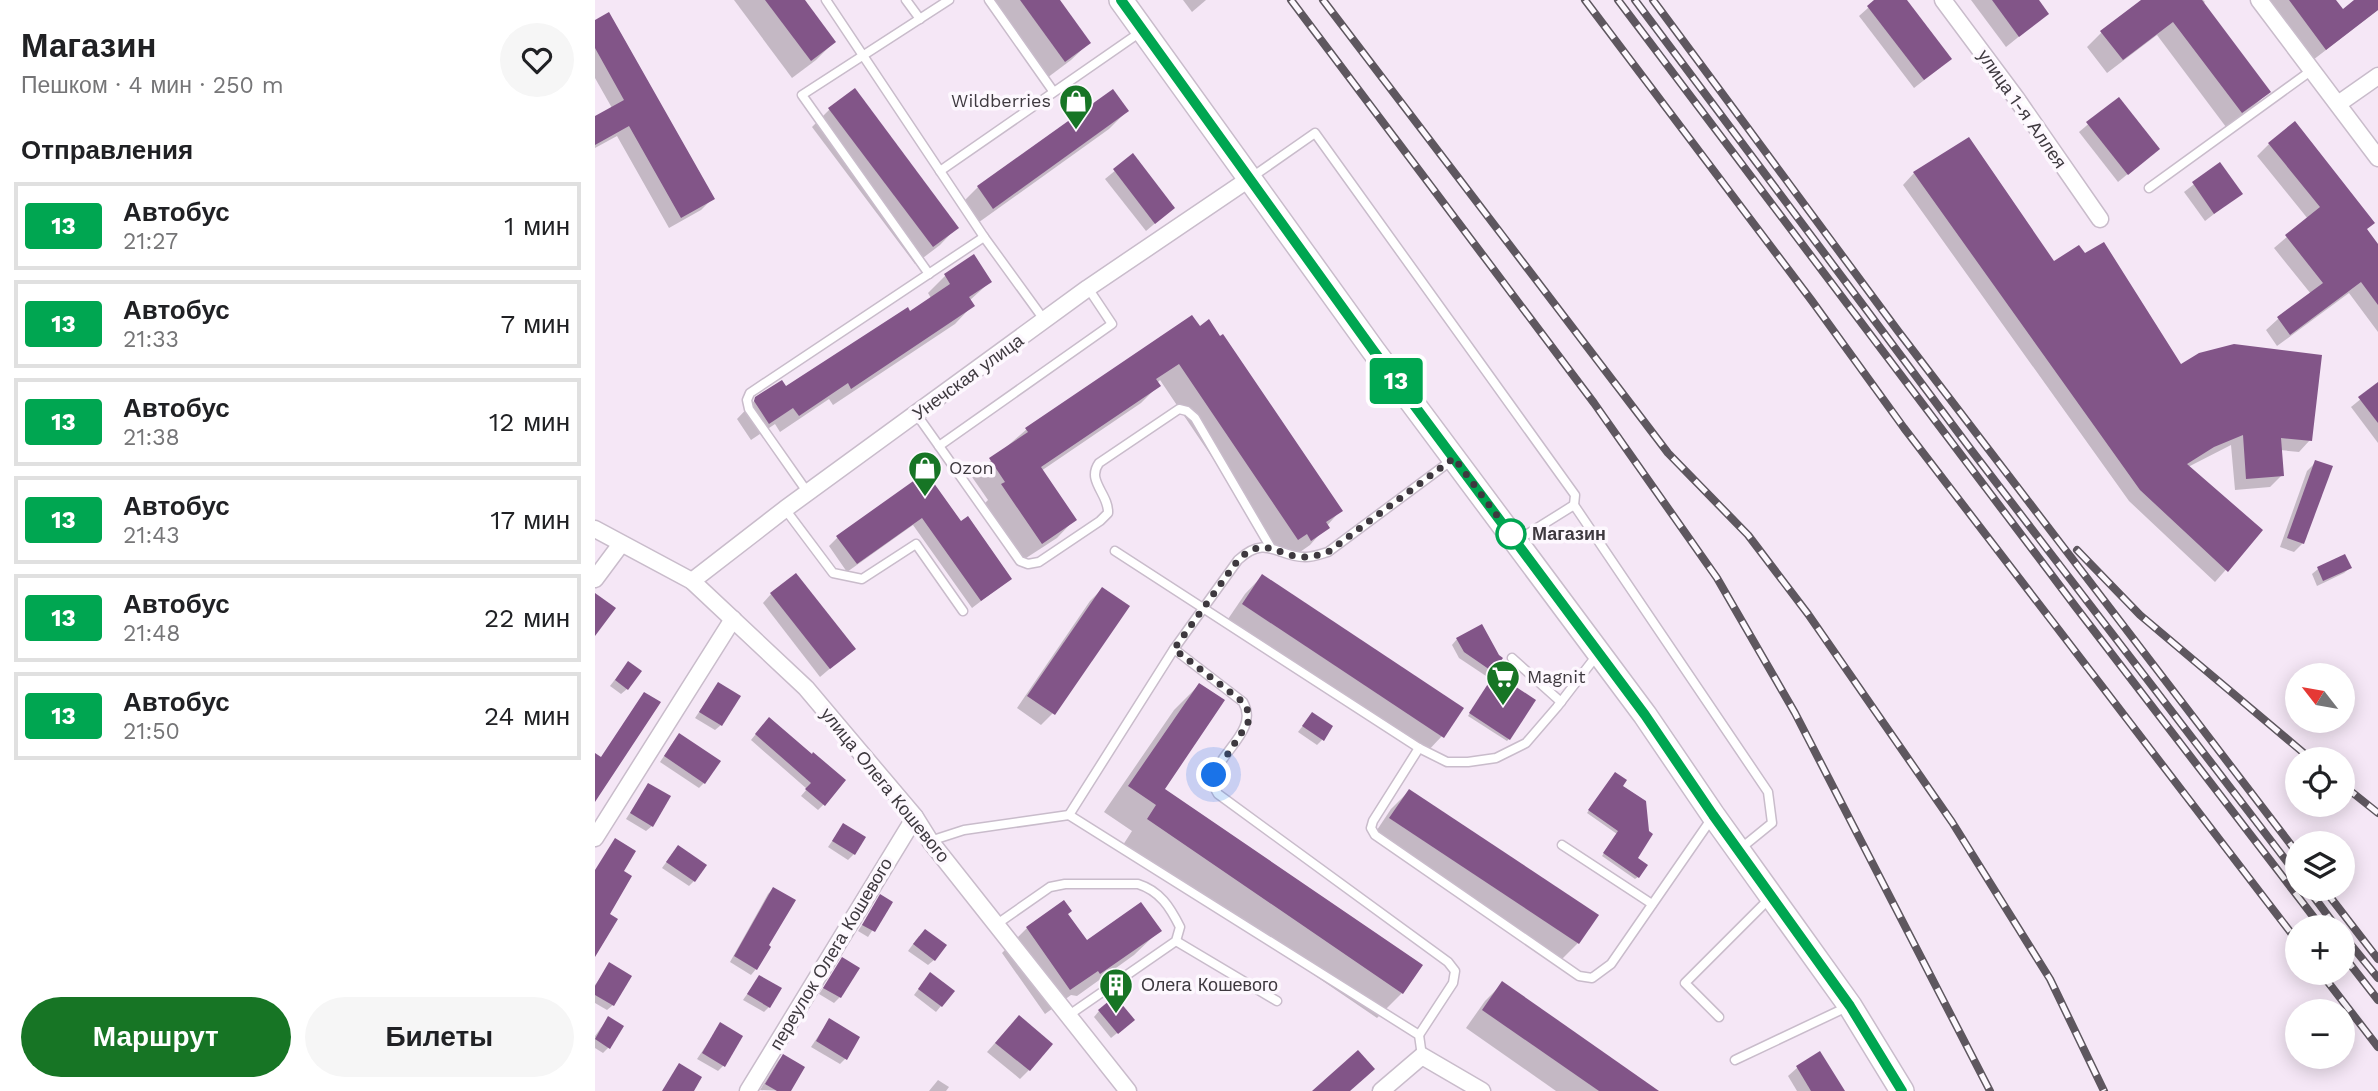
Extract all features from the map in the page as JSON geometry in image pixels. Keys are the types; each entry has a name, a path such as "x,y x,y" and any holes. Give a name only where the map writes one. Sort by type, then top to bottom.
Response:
{"main road":[{"path":"1121,0 1249,179 1645,715 1850,1006 1902,1091"}],"street":[{"name":"улица 1-я Аллея","path":"1943,0 2016,97 2100,219"},
{"path":"2259,0 2378,158"},
{"path":"2338,104 2378,76"},
{"name":"Унечская улица","path":"692,581 785,509 1088,288 1249,179"},
{"name":"улица Олега Кошевого","path":"595,529 692,581 806,688 915,817 930,841 1128,1091"},
{"path":"595,579 621,544"},
{"path":"595,838 733,619"},
{"name":"переулок Олега Кошевого","path":"748,1091 915,817"},
{"path":"1381,1091 1422,1056 1482,1091"}],"lane":[{"path":"826,0 984,237 1045,321"},
{"path":"906,0 920,19"},
{"path":"929,274 802,95 949,0"},
{"path":"989,0 1053,91"},
{"path":"940,171 1142,30"},
{"path":"2149,188 2312,69"},
{"path":"1249,179 1315,133 1575,495 1574,505 1768,792 1772,823 1739,849"},
{"path":"809,493 749,409 747,400 750,393 984,237"},
{"path":"939,446 1112,324 1088,288"},
{"path":"917,415 1020,561 1028,564 1039,562 1100,521 1108,513 1108,504 1094,480 1094,470 1098,463 1178,409 1187,411 1195,418 1271,548"},
{"path":"1069,815 1174,649 1246,552 1258,547 1271,548 1305,557 1328,552 1454,458"},
{"path":"1516,541 1574,505"},
{"path":"785,509 833,573 862,579 916,544 963,611"},
{"path":"1115,551 1419,748 1447,762 1496,758 1526,743 1599,653"},
{"path":"1174,649 1243,702 1248,711 1248,723 1214,775 1213,786 1218,794 1448,962 1455,971 1453,984 1419,1035 1422,1056"},
{"path":"1512,657 1561,702"},
{"path":"1419,748 1370,828 1375,835 1579,976 1592,978 1611,964 1713,815"},
{"path":"930,841 964,831 1069,815 1419,1035"},
{"path":"1562,845 1652,904"},
{"path":"997,925 1050,887 1065,884 1138,884 1158,894 1171,908 1180,927 1176,941 1069,1015"},
{"path":"1719,1017 1685,984 1772,896"},
{"path":"1176,941 1277,1001"},
{"path":"1735,1060 1850,1006"}],"building":[{"path":"765,0 805,0 836,42 811,61"},
{"path":"1020,0 1060,0 1091,43 1065,62"},
{"path":"1874,0 1907,0 1952,59 1924,80 1867,6"},
{"path":"1992,0 2039,0 2049,14 2019,37"},
{"path":"2141,0 2202,0 2271,92 2242,113 2173,22 2123,60 2100,31"},
{"path":"2289,0 2336,0 2343,9 2354,0 2378,0 2378,10 2326,50"},
{"path":"609,12 715,199 681,218 629,126 595,145 595,116 624,100 595,48 595,20"},
{"path":"855,88 959,228 933,247 828,108"},
{"path":"1113,89 1129,111 993,209 977,186"},
{"path":"2119,97 2160,149 2128,175 2086,122"},
{"path":"2295,121 2375,223 2367,229 2378,244 2378,305 2361,282 2290,335 2277,317 2323,283 2285,235 2320,207 2268,143"},
{"path":"1969,137 2054,261 2079,245 2085,253 2104,242 2181,364 2199,353 2234,344 2322,355 2312,441 2281,438 2284,476 2246,479 2243,435 2214,447 2187,464 2263,530 2228,572 2140,490 1913,172"},
{"path":"1133,153 1175,208 1155,224 1113,169"},
{"path":"2220,162 2243,194 2214,214 2192,182"},
{"path":"974,254 992,282 969,297 975,306 851,389 848,383 799,416 793,408 769,424 754,401 755,397 782,380 786,386 908,307 910,311 950,284 944,274"},
{"path":"1192,315 1200,326 1209,319 1220,336 1223,334 1343,511 1326,522 1330,528 1311,541 1307,534 1298,540 1179,364 1156,379 1161,386 1041,467 1077,520 1042,544 1001,484 1005,482 989,458 1028,432 1025,428"},
{"path":"2378,382 2378,423 2358,397"},
{"path":"2315,460 2333,466 2304,544 2287,538"},
{"path":"926,472 961,521 968,516 1012,579 981,601 922,518 857,564 836,536"},
{"path":"2345,554 2352,568 2323,581 2317,567"},
{"path":"796,573 856,649 830,669 770,593"},
{"path":"1262,574 1464,708 1444,738 1242,604"},
{"path":"1102,587 1130,606 1055,715 1027,696"},
{"path":"595,593 616,608 595,636"},
{"path":"1482,624 1503,658 1493,672 1464,652 1456,638"},
{"path":"628,661 642,671 628,690 615,680"},
{"name":"Magnit","path":"1495,673 1536,700 1510,740 1469,713"},
{"path":"718,682 741,696 722,726 699,712"},
{"path":"1199,683 1225,700 1165,789 1423,965 1403,994 1147,819 1156,805 1128,786"},
{"path":"644,692 661,702 595,802 595,753 601,757"},
{"path":"1312,712 1333,726 1324,741 1302,726"},
{"path":"769,717 846,780 825,806 805,789 811,783 755,734"},
{"path":"679,733 721,761 705,784 664,756"},
{"path":"1615,772 1627,780 1623,786 1646,801 1649,831 1653,834 1638,858 1648,865 1639,878 1603,853 1618,831 1588,810"},
{"path":"648,783 671,796 653,827 630,813"},
{"path":"1409,789 1599,915 1579,944 1389,818"},
{"path":"843,823 866,837 855,855 832,841"},
{"path":"615,838 636,851 624,871 632,876 610,914 618,919 595,957 595,870"},
{"path":"678,845 707,865 695,882 666,862"},
{"path":"773,887 796,900 757,970 734,956"},
{"path":"880,894 893,902 875,932 862,925"},
{"path":"1064,900 1072,911 1068,914 1087,940 1141,902 1162,931 1100,974 1098,971 1070,990 1026,927"},
{"path":"925,929 947,945 935,961 913,944"},
{"path":"842,957 860,968 841,998 823,988"},
{"path":"609,962 632,976 614,1006 595,995 595,986"},
{"path":"930,972 955,991 942,1007 918,989"},
{"path":"759,975 782,988 770,1008 747,994"},
{"path":"1502,981 1659,1091 1599,1091 1482,1010"},
{"name":"Олега Кошевого","path":"1115,996 1135,1020 1118,1034 1098,1010"},
{"path":"1019,1015 1053,1044 1030,1071 995,1043"},
{"path":"608,1016 624,1026 610,1049 595,1039"},
{"path":"829,1018 860,1037 847,1060 816,1041"},
{"path":"720,1022 743,1036 725,1067 702,1053"},
{"path":"1358,1050 1375,1069 1350,1091 1312,1091"},
{"path":"1820,1051 1845,1091 1811,1091 1796,1066"},
{"path":"783,1054 805,1067 791,1091 777,1091 765,1084"},
{"path":"679,1063 702,1077 694,1091 662,1091"}],"railway":[{"path":"1291,0 1594,403 1717,578 1795,713 1990,1091"},
{"path":"1323,0 1668,453 1748,535 1808,614 1952,822 2050,979 2104,1091"},
{"path":"1585,0 1812,301 1904,428 2285,925"},
{"path":"1618,0 2075,606 2312,915"},
{"path":"1635,0 1972,451 2285,859"},
{"path":"1653,0 1898,331 2285,837"},
{"path":"2077,550 2140,615 2297,747"},
{"path":"2355,795 2378,813"},
{"path":"2317,901 2327,915"},
{"path":"2333,901 2378,959"},
{"path":"2355,950 2378,978"},
{"path":"2355,970 2378,1000"},
{"path":"2330,985 2378,1047"}],"bus line":[{"name":"13","path":"1121,0 1373,350 1645,715 1850,1006 1902,1091"}],"place":[{"name":"Wildberries","path":"1076,131"},
{"name":"Ozon","path":"925,498"},
{"name":"Магазин","path":"1511,534"},
{"name":"Magnit","path":"1503,707"},
{"name":"Олега Кошевого","path":"1116,1015"}],"route":[{"path":"1214,775 1248,723 1248,711 1243,702 1174,649 1246,552 1258,547 1305,557 1328,552 1454,458 1516,541 1511,534"}]}
